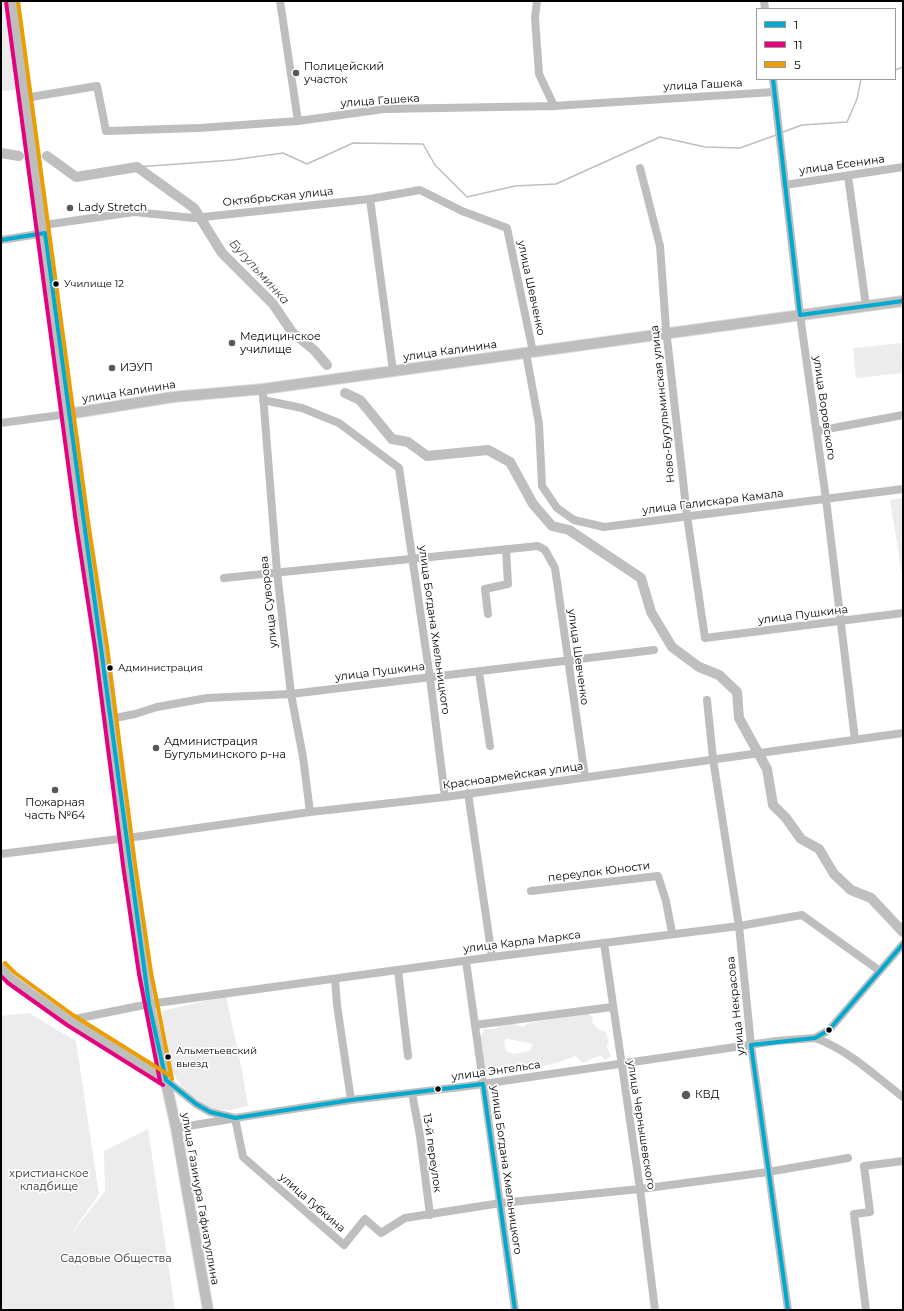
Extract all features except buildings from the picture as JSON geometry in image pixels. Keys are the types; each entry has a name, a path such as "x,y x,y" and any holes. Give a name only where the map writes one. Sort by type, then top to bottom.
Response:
{"main road":[{"name":"улица Газинура Гафиатуллина","path":"12,1 149,1004 176,1128 208,1310"},
{"name":"улица Калинина","path":"68,414 173,397 263,389 529,352 666,335 903,301"}],"street":[{"path":"280,1 298,121"},
{"path":"537,1 535,18 539,74 554,106"},
{"name":"улица Воровского","path":"773,80 800,315 826,499 855,740"},
{"name":"улица Гашека","path":"25,98 97,86 106,132 199,128 298,121 384,109 554,106 774,92"},
{"name":"улица Есенина","path":"785,185 903,167"},
{"name":"Ново-Бугульминская улица","path":"640,168 660,246 666,335 687,516 705,638"},
{"path":"848,176 866,306"},
{"name":"Октябрьская улица","path":"1,240 44,229 134,212 194,218 206,215 370,199 420,190 462,211 507,228"},
{"path":"370,199 392,371"},
{"name":"улица Шевченко","path":"507,228 529,352 539,424 542,486"},
{"name":"улица Суворова","path":"263,389 277,572 291,694 303,757 310,812"},
{"name":"улица Богдана Хмельницкого","path":"263,400 302,408 339,423 399,468 430,678 445,796"},
{"name":"улица Калинина","path":"1,424 68,414"},
{"path":"816,432 903,415"},
{"name":"улица Галискара Камала","path":"542,486 557,508 574,520 604,527 903,489"},
{"name":"улица Шевченко","path":"506,549 538,546 545,550 555,568 567,661 585,777"},
{"path":"224,578 506,549 508,584 486,589 488,614"},
{"name":"улица Пушкина","path":"705,638 903,613"},
{"name":"улица Пушкина","path":"110,719 135,714 157,707 207,698 291,694 654,650"},
{"path":"479,672 490,746"},
{"name":"улица Некрасова","path":"707,700 713,759 739,926 751,1045 788,1310"},
{"name":"Красноармейская улица","path":"1,854 310,812 468,793 903,733"},
{"path":"468,793 492,957"},
{"name":"переулок Юности","path":"531,891 658,876 666,901 672,933"},
{"name":"улица Карла Маркса","path":"149,1004 466,960 672,933 739,926 802,915 880,971"},
{"name":"улица Чернышевского","path":"604,943 612,1007 640,1189 654,1310"},
{"path":"815,1038 829,1030 903,944"},
{"name":"улица Богдана Хмельницкого","path":"466,960 501,1203 502,1225 516,1310"},
{"path":"1,967 11,978 70,1020 149,1004"},
{"path":"398,970 408,1056"},
{"path":"335,979 337,1005 351,1100"},
{"path":"475,1025 612,1007"},
{"name":"улица Энгельса","path":"70,1020 166,1080 196,1104 210,1112 235,1118 351,1100 483,1084 751,1045 815,1038"},
{"path":"815,1038 831,1044 849,1056 903,1097"},
{"name":"13-й переулок","path":"412,1093 420,1136 430,1215"},
{"path":"176,1128 235,1118"},
{"name":"улица Губкина","path":"235,1118 243,1157 344,1245 365,1220 381,1233 405,1218 501,1203 640,1189 768,1172 848,1158"},
{"path":"866,1310 854,1214 870,1212 864,1166 903,1161"}],"green space":[{"path":"1,1 6,1 18,90 1,91"},
{"path":"901,343 903,373 856,378 853,348"},
{"path":"903,498 903,582 890,500"},
{"path":"226,996 248,1106 230,1110 211,1109 182,1088 172,1071 165,1044 162,1011"},
{"path":"29,1013 76,1041 99,1194 69,1237 105,1191 104,1151 148,1129 175,1310 1,1310 1,1016"},
{"path":"589,1013 593,1019 592,1023 600,1030 606,1032 609,1044 606,1046 611,1056 605,1060 601,1056 598,1056 582,1063 576,1056 542,1066 522,1066 517,1070 500,1075 497,1066 483,1075 483,1049 478,1042 484,1029 495,1029 501,1024 513,1024 523,1027 529,1023","holes":["506,1038 527,1042 533,1045 529,1051 514,1054 506,1051 504,1042"]}],"waterway":[{"path":"896,70 903,67"},
{"path":"783,132 802,125 847,122 857,99 861,80"},
{"path":"137,167 232,160 283,153 307,164 353,143 423,144 435,165 467,197 515,186 556,184 660,137 705,147 740,148 776,135"},
{"path":"1,153 19,156"},
{"name":"Бугульминка","path":"47,156 76,177 137,167 194,208 222,253 273,304 292,332 314,350 327,365"},
{"name":"Бугульминка","path":"345,393 360,400 392,439 408,442 427,456 488,450 510,462 533,504 552,526 569,530 641,578 651,612 672,647 699,667 719,675 737,692 739,718 767,769 773,805 786,818 801,839 819,849 834,874 851,890 871,898 903,932"}],"transit line":[{"name":"5","path":"18,1 88,521 107,646 135,864 151,972 172,1079"},
{"name":"11","path":"6,2 76,523 95,648 123,865 139,974 160,1081"},
{"name":"1","path":"773,80 800,315 903,301"},
{"name":"1","path":"1,240 45,233 149,1004 166,1080 196,1104 210,1112 235,1118 351,1100 483,1084 515,1310"},
{"name":"1","path":"788,1310 751,1045 815,1038 829,1030 903,944"},
{"name":"5","path":"5,963 15,973 73,1015 169,1075"},
{"name":"11","path":"1,976 8,983 67,1025 163,1085"}],"place":[{"name":"Полицейский участок","path":"296,73"},
{"name":"Lady Stretch","path":"70,208"},
{"name":"Училище 12","path":"56,284"},
{"name":"Медицинское училище","path":"232,343"},
{"name":"ИЭУП","path":"112,368"},
{"name":"Администрация","path":"110,668"},
{"name":"Администрация Бугульминского р-на","path":"156,748"},
{"name":"Пожарная часть №64","path":"55,790"},
{"name":"Альметьевский выезд","path":"168,1057"},
{"name":"КВД","path":"686,1095"}],"park label":[{"name":"христианское кладбище","path":"49,1180"},
{"name":"Садовые Общества","path":"116,1259"}]}
